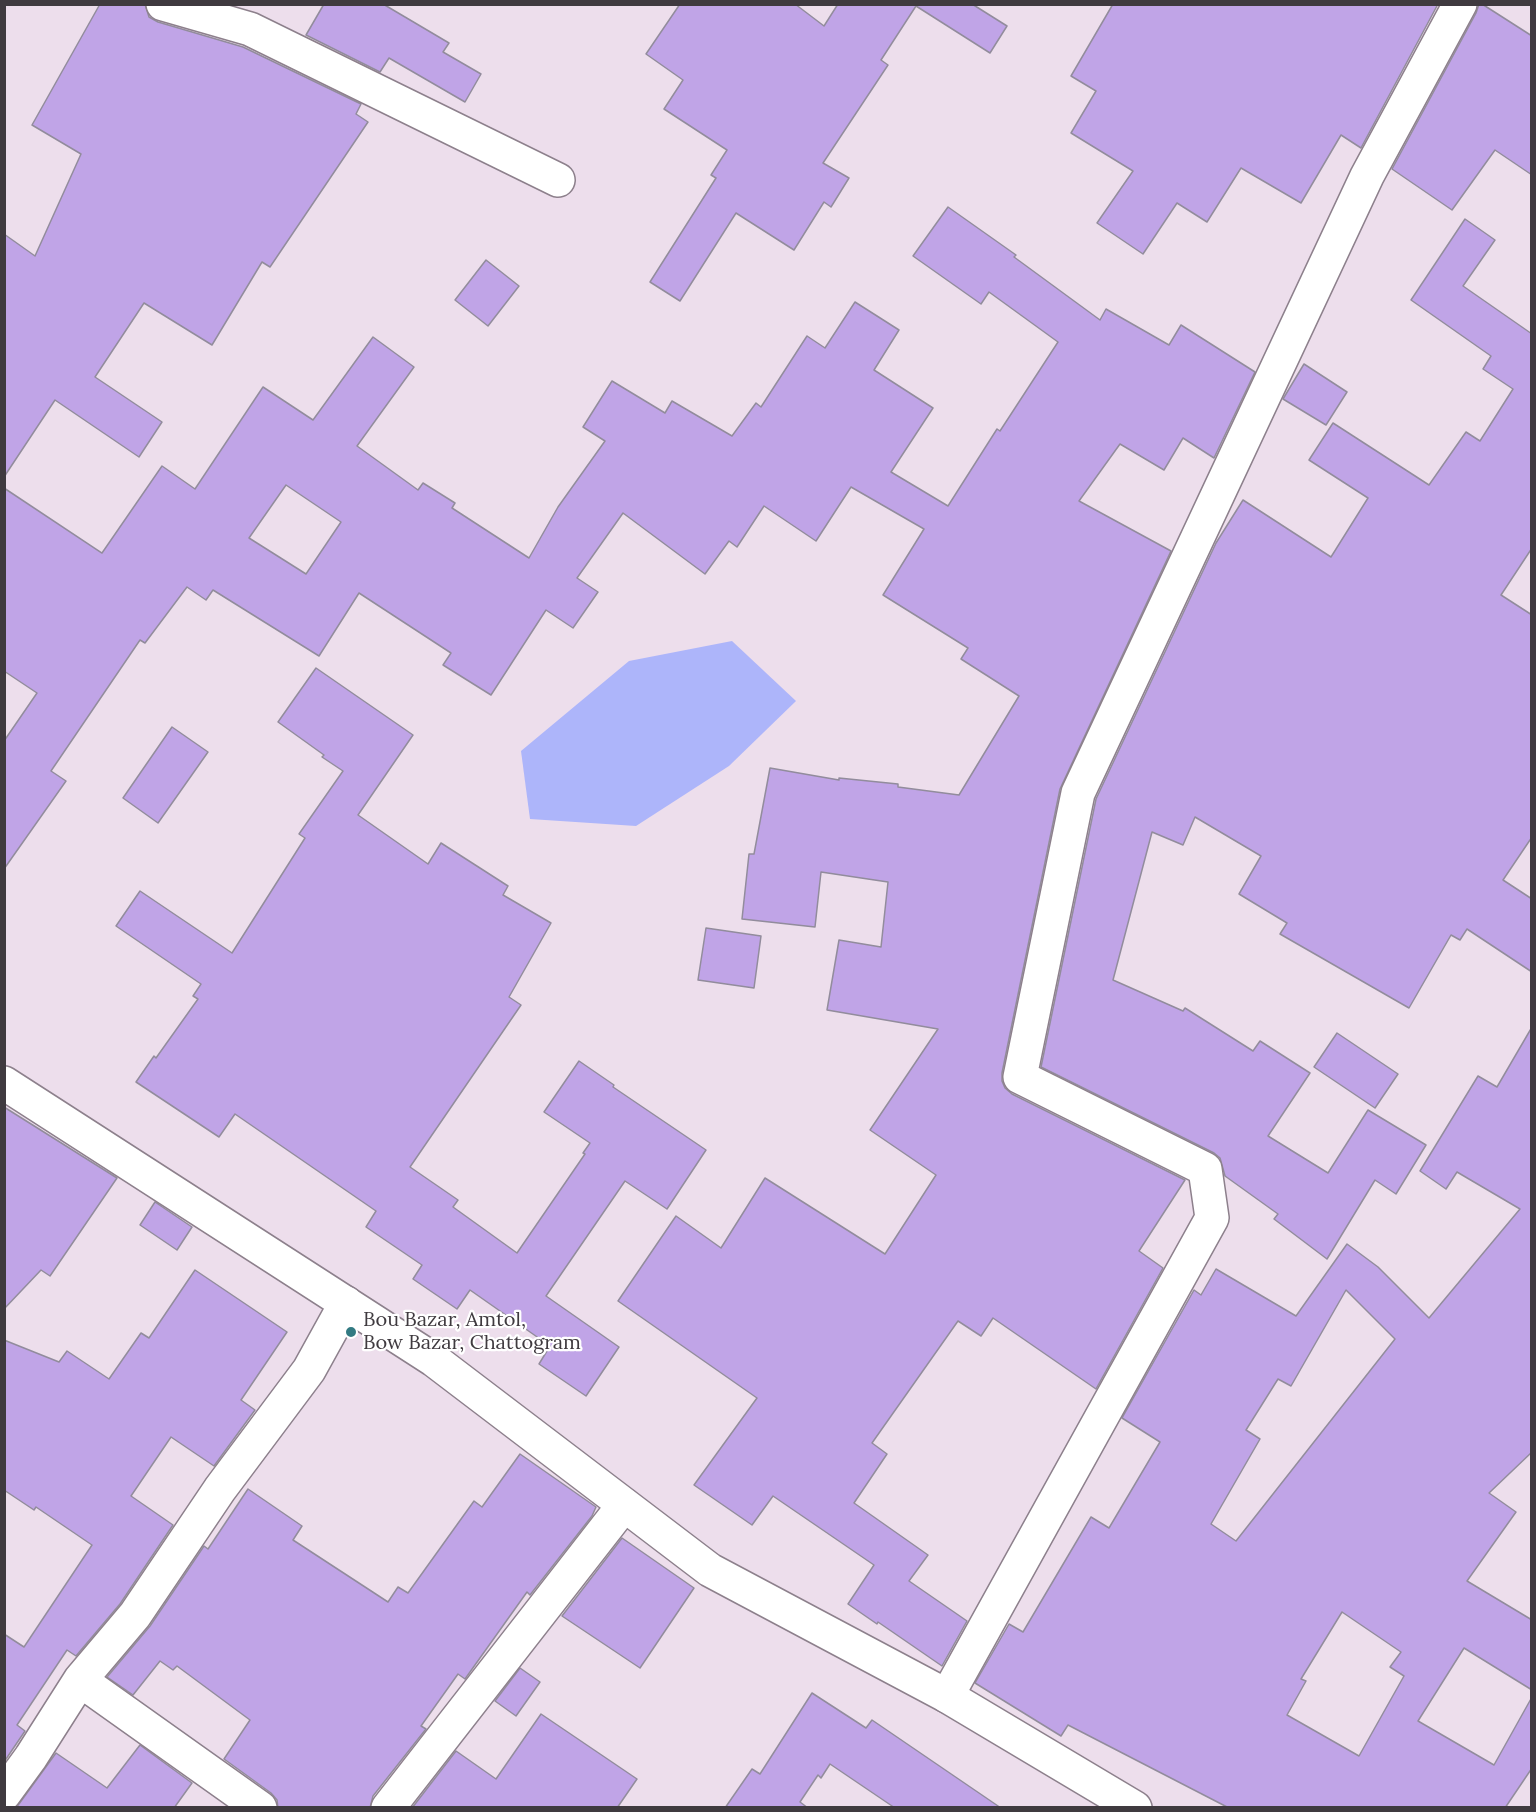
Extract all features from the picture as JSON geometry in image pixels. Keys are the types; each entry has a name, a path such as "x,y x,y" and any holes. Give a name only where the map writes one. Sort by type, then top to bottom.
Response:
{"street":[{"path":"162,4 250,29 558,180"},
{"path":"947,1696 1212,1218 1205,1169 1020,1077 1078,792 1367,176 1460,4"},
{"path":"4,1083 434,1360 710,1570 947,1696 1135,1808"},
{"path":"4,1794 31,1757 80,1680 135,1616 220,1489 309,1370 346,1303"},
{"path":"388,1808 624,1505"},
{"path":"80,1680 260,1808"}],"water":[{"path":"732,641 796,701 729,766 636,826 530,819 521,751 629,661"}],"building":[{"path":"100,4 145,4 149,17 158,22 243,47 361,104 356,114 368,122 270,267 262,262 212,345 144,303 95,377 162,422 139,457 55,400 4,477 4,234 35,256 81,154 32,125"},
{"path":"324,4 383,4 449,43 443,52 481,74 465,102 389,58 380,72 306,35"},
{"path":"680,4 795,4 824,26 838,4 972,4 1007,26 990,53 916,6 881,60 888,65 823,163 849,178 831,207 824,202 794,250 736,213 680,301 650,282 716,178 711,175 727,150 664,109 683,80 646,54"},
{"path":"1113,4 1438,4 1361,148 1341,135 1301,203 1241,168 1207,222 1177,203 1143,254 1097,223 1133,171 1071,133 1096,91 1071,76"},
{"path":"1479,4 1532,36 1532,175 1495,150 1452,210 1392,169"},
{"path":"948,207 1016,255 1014,257 1100,320 1106,309 1169,345 1181,325 1255,372 1214,458 1183,438 1164,470 1120,444 1079,501 1171,551 1060,789 1002,1081 1005,1088 1012,1094 1185,1180 1139,1251 1163,1268 1096,1389 993,1318 981,1336 958,1321 872,1443 887,1454 854,1503 928,1555 909,1581 967,1621 942,1666 848,1604 874,1565 773,1496 752,1525 694,1485 757,1398 618,1301 676,1216 721,1248 765,1178 885,1254 936,1175 870,1130 938,1029 827,1010 839,940 881,947 888,882 821,872 815,927 742,919 749,854 754,854 770,768 839,780 839,778 898,784 898,787 959,795 1019,696 961,659 968,648 883,595 924,529 851,487 816,541 764,506 737,547 729,541 705,574 623,513 577,578 598,592 573,628 546,610 491,695 443,665 451,653 359,593 319,656 213,590 206,600 187,587 145,643 140,640 51,771 66,781 4,869 4,741 37,693 4,671 4,488 102,553 162,466 195,489 263,387 313,420 373,337 414,367 357,446 418,490 423,483 455,503 452,508 529,558 558,507 605,441 583,427 612,381 665,413 672,401 732,436 756,403 761,407 807,336 825,348 855,302 899,330 874,370 933,408 891,472 948,506 997,429 1000,431 1058,342 989,292 981,304 913,256","holes":["286,485 341,522 306,574 249,538"]},
{"path":"1465,219 1495,240 1463,286 1532,334 1532,548 1501,595 1532,615 1532,837 1503,880 1532,899 1532,972 1467,929 1460,940 1451,935 1409,1008 1280,934 1287,923 1239,894 1261,856 1195,817 1183,845 1152,832 1113,980 1183,1011 1185,1008 1253,1051 1260,1041 1310,1073 1268,1136 1328,1173 1368,1110 1426,1145 1396,1194 1375,1180 1327,1259 1274,1219 1278,1214 1225,1176 1220,1158 1214,1153 1041,1067 1096,799 1216,543 1243,500 1331,557 1368,498 1309,460 1333,423 1429,485 1466,432 1480,441 1513,389 1483,369 1491,356 1411,300"},
{"path":"486,260 519,286 488,326 455,300"},
{"path":"1304,364 1347,392 1326,425 1283,399"},
{"path":"316,668 413,735 358,815 428,864 441,843 508,886 503,895 551,923 509,997 521,1005 410,1167 458,1200 453,1207 517,1253 585,1154 583,1153 590,1143 544,1112 579,1061 706,1150 667,1209 625,1181 546,1296 619,1347 586,1396 539,1364 550,1346 470,1290 457,1309 413,1279 422,1265 366,1227 376,1211 235,1114 219,1137 136,1082 198,999 193,996 201,984 116,926 140,891 232,953 305,838 299,834 343,771 278,722"},
{"path":"172,727 208,752 158,823 123,798"},
{"path":"706,928 761,936 754,988 698,980"},
{"path":"1532,1027 1532,1452 1489,1493 1516,1512 1467,1581 1532,1620 1532,1690 1464,1648 1418,1721 1494,1765 1532,1697 1532,1768 1505,1808 1229,1808 1068,1725 1061,1736 975,1683 1009,1624 1023,1632 1091,1517 1109,1528 1160,1442 1122,1418 1194,1290 1201,1295 1216,1269 1296,1316 1347,1244 1378,1267 1429,1318 1520,1209 1457,1172 1446,1189 1420,1171 1478,1076 1497,1087","holes":["1346,1290 1395,1339 1236,1541 1211,1524 1260,1439 1246,1430 1278,1379 1291,1386","1342,1612 1401,1652 1390,1667 1404,1676 1359,1756 1287,1715 1306,1681 1301,1679"]},
{"path":"1337,1033 1398,1074 1375,1108 1314,1067"},
{"path":"4,1107 117,1178 50,1276 41,1270 4,1309"},
{"path":"155,1202 192,1227 177,1250 140,1225"},
{"path":"195,1270 287,1332 241,1400 255,1410 214,1466 171,1437 131,1496 173,1525 120,1604 76,1656 67,1650 17,1725 25,1731 4,1762 4,1634 24,1647 92,1545 36,1507 34,1510 4,1490 4,1340 59,1362 67,1351 109,1379 141,1333 149,1338"},
{"path":"520,1454 596,1507 592,1516 530,1595 527,1592 465,1679 458,1674 421,1726 426,1729 373,1796 370,1808 278,1808 277,1800 271,1793 224,1759 250,1720 177,1666 173,1670 160,1661 133,1695 107,1677 150,1626 204,1546 208,1549 248,1489 302,1526 293,1540 388,1602 398,1587 408,1593 474,1501 482,1507"},
{"path":"622,1538 694,1588 640,1668 562,1616"},
{"path":"520,1668 540,1682 516,1716 495,1701"},
{"path":"812,1693 866,1728 872,1720 1001,1808 895,1808 830,1764 821,1778 818,1775 800,1802 808,1808 725,1808 752,1769 760,1774"},
{"path":"541,1714 637,1779 617,1808 412,1808 456,1751 496,1779"},
{"path":"140,1745 192,1783 174,1808 16,1808 56,1753 107,1788"}],"place":[{"name":"Bou Bazar, Amtol, Bow Bazar, Chattogram","path":"351,1332"}]}
